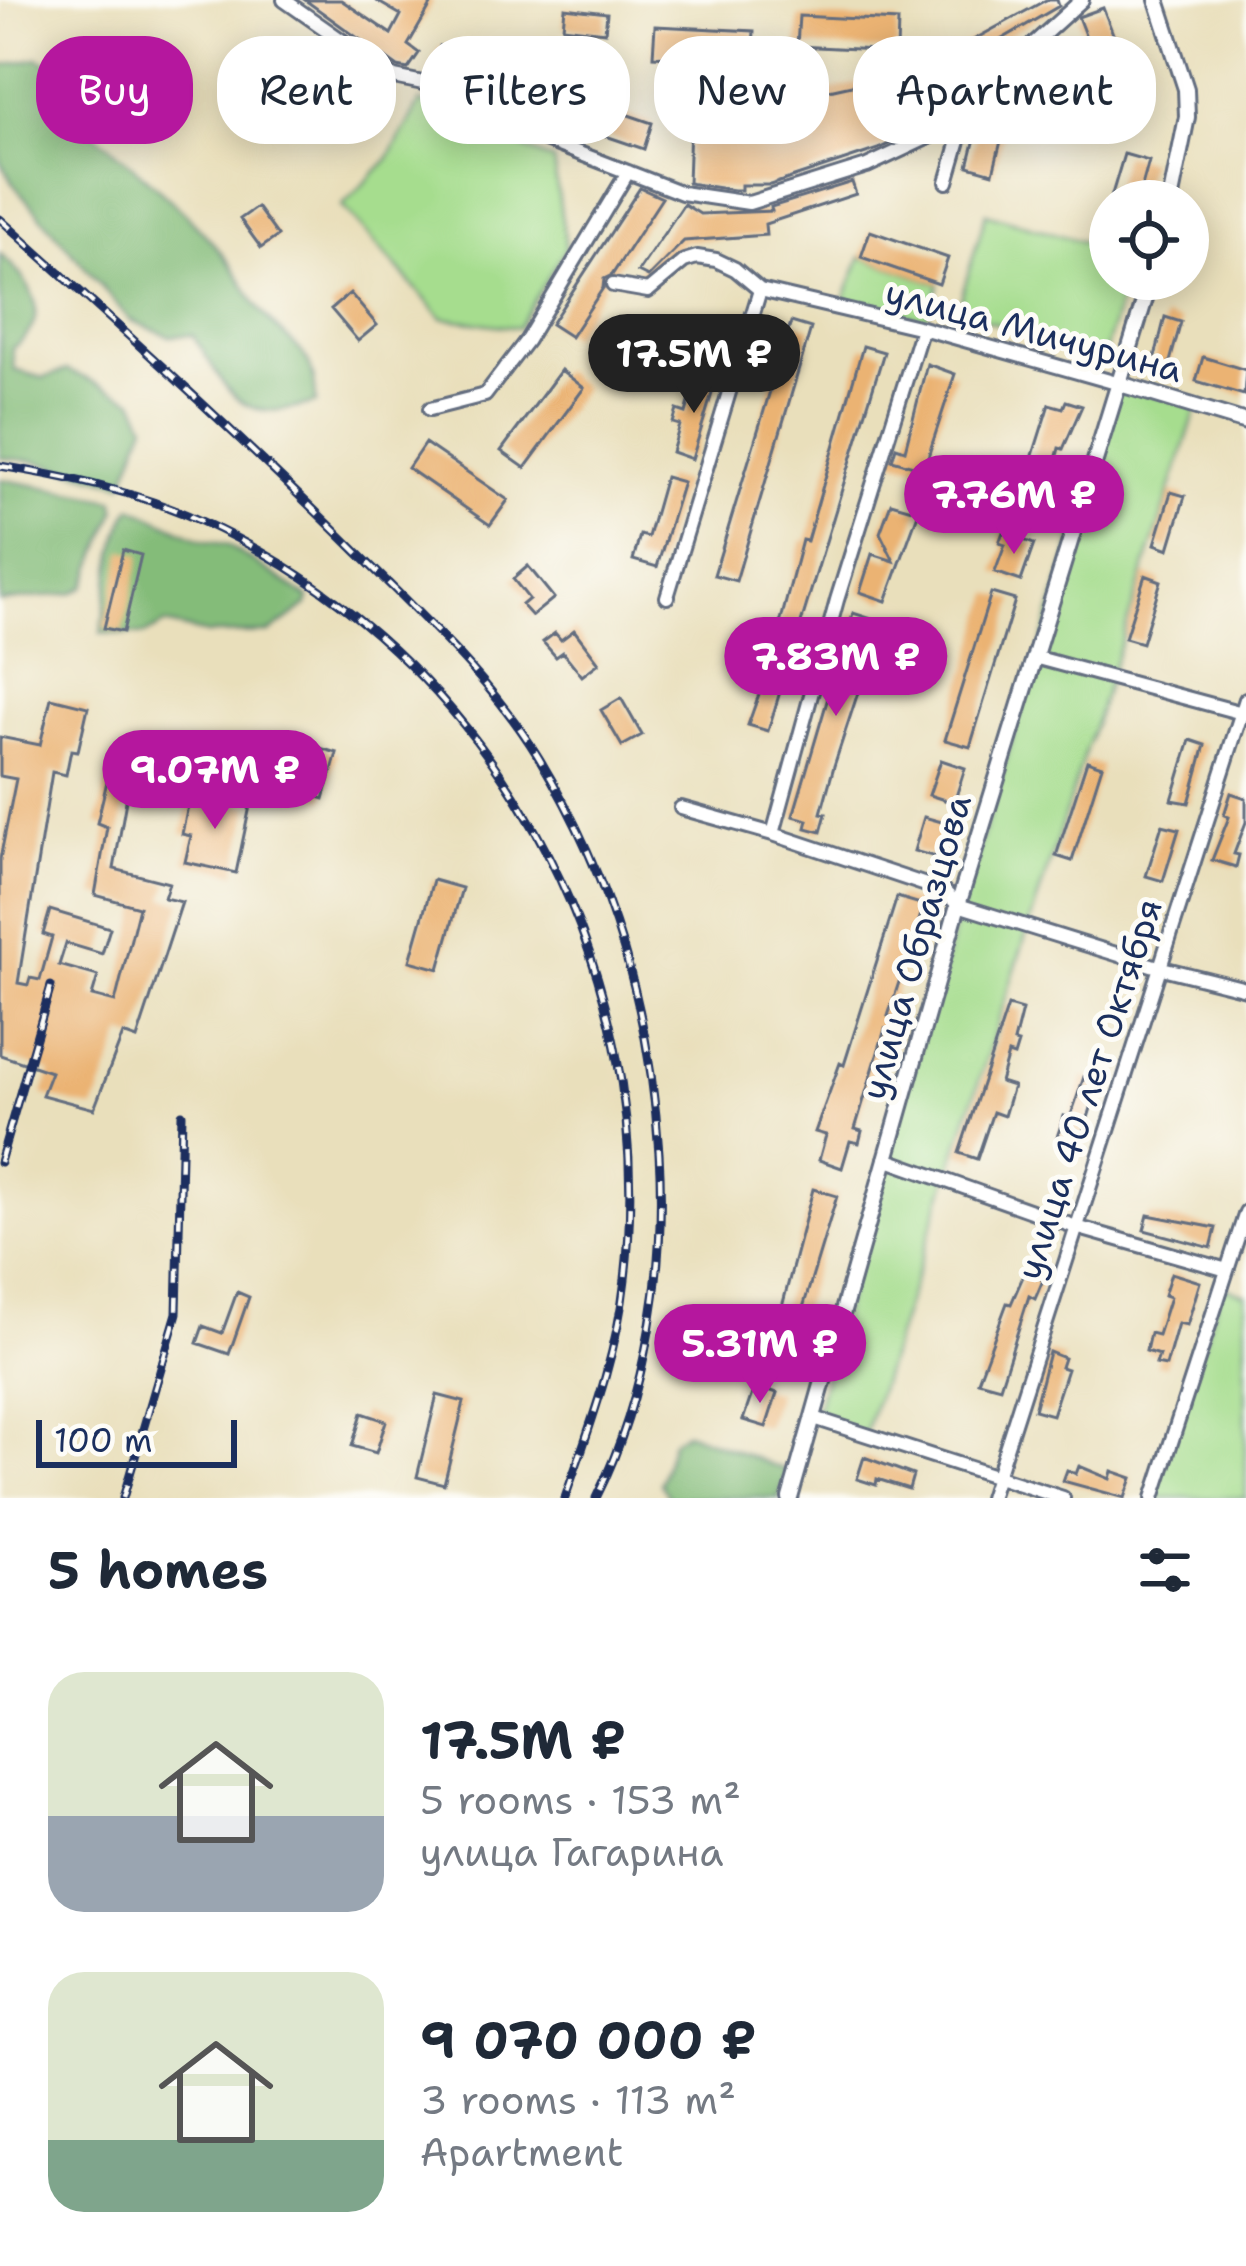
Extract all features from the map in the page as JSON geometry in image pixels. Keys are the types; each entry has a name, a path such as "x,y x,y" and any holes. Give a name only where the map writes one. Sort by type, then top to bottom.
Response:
{"street":[{"path":"284,0 394,77 423,83 540,138 682,194 749,202 868,166 915,144"},
{"path":"1043,36 1082,0"},
{"path":"1157,0 1180,66 1187,117 1174,180"},
{"path":"947,182 958,144"},
{"path":"430,409 485,395 536,327 628,172"},
{"name":"улица Мичурина","path":"614,285 648,291 685,261 697,257 716,260 760,290 922,328 1246,422"},
{"path":"667,597 760,290"},
{"name":"улица Образцова","path":"790,1498 958,905 1145,300"},
{"path":"773,834 837,600 922,328"},
{"path":"1034,657 1244,708"},
{"name":"улица 40 лет Октября","path":"991,1498 1244,708"},
{"path":"681,808 944,891 958,905 1246,989"},
{"path":"885,1159 1076,1227 1227,1270"},
{"path":"1153,1498 1246,1211"},
{"path":"814,1418 1064,1498"}],"green space":[{"path":"36,58 36,144 108,144 203,232 261,311 306,358 316,403 289,409 252,407 227,389 193,335 169,336 130,320 16,187 0,161 0,66"},
{"path":"420,102 420,144 515,144 553,161 566,247 518,328 442,318 342,206 388,159"},
{"path":"986,213 1089,244 1089,300 1120,300 1104,355 957,312"},
{"path":"0,254 29,288 36,313 25,337 12,348 14,370 43,378 67,370 134,400 146,424 123,484 34,461 0,458"},
{"path":"861,257 939,284 926,319 844,300"},
{"path":"1120,384 1197,407 864,1436 814,1418 885,1159"},
{"path":"0,479 114,500 116,510 85,586 73,593 0,602"},
{"path":"132,507 202,540 227,545 309,598 307,605 269,633 207,634 165,624 144,635 101,633 115,549"},
{"path":"1222,1286 1246,1294 1246,1498 1153,1498"},
{"path":"686,1432 788,1471 779,1498 670,1498 660,1484 672,1441"}],"building":[{"path":"305,0 341,0 391,34 401,15 375,0 434,0 408,45 419,53 408,69 396,66 396,36 355,36"},
{"path":"1046,0 1057,0 1059,6 1007,36 980,36"},
{"path":"565,8 607,13 605,32 563,27"},
{"path":"1103,8 1114,36 1085,36 1078,17"},
{"path":"799,16 898,21 898,36 853,36 853,49 829,48 829,36 798,36"},
{"path":"655,26 754,31 754,36 654,36"},
{"path":"853,85 853,144 888,144 770,185 741,185 741,190 733,190 688,183 689,144 829,144 829,90"},
{"path":"630,116 652,123 644,149 629,144"},
{"path":"974,144 1000,144 993,173 968,166"},
{"path":"1124,154 1149,161 1144,180 1116,180"},
{"path":"852,182 856,194 765,224 766,235 684,241 648,277 638,272 684,204 700,214 772,211 771,207"},
{"path":"640,188 662,198 612,275 604,279 571,337 551,324"},
{"path":"257,207 278,236 261,248 240,219"},
{"path":"870,231 948,258 939,284 861,257"},
{"path":"350,293 377,325 358,341 331,309"},
{"path":"1165,317 1181,322 1168,369 1153,365"},
{"path":"791,322 811,328 736,581 714,575"},
{"path":"863,346 884,352 768,731 748,725"},
{"path":"1203,357 1246,370 1244,395 1196,381"},
{"path":"927,364 955,374 924,469 892,460 896,447 905,450"},
{"path":"561,370 584,388 525,468 501,451"},
{"path":"698,371 717,377 692,459 672,452 680,425 673,423 677,410 686,413"},
{"path":"1066,401 1082,406 1063,449 1059,448 1044,506 1019,500 1049,404 1063,408"},
{"path":"425,443 508,500 490,525 408,468"},
{"path":"665,477 683,482 657,567 633,560 640,535 648,537"},
{"path":"1171,492 1185,496 1169,549 1155,544"},
{"path":"891,503 919,511 886,601 860,592 872,554 894,561 880,533"},
{"path":"1003,532 1034,544 1021,581 995,572 1005,545 999,543"},
{"path":"123,550 141,555 123,632 104,628"},
{"path":"528,566 554,598 532,616 522,605 529,599 513,579"},
{"path":"1145,575 1161,581 1142,643 1125,638"},
{"path":"991,593 1015,600 970,747 945,740"},
{"path":"853,613 881,622 834,766 821,813 826,814 821,832 806,828 808,820 793,816"},
{"path":"574,630 599,663 582,676 563,652 556,657 543,642 555,633 561,640"},
{"path":"51,698 88,707 78,751 71,750 66,775 52,772 18,983 40,980 52,937 43,934 50,910 110,928 102,954 66,943 59,965 98,976 92,996 115,1002 139,907 95,895 107,827 97,823 109,773 130,778 114,869 169,883 164,898 182,902 137,1039 123,1034 94,1109 42,1095 51,1072 0,1055 0,859 16,779 0,776 0,737 40,745"},
{"path":"621,698 642,735 622,746 601,710"},
{"path":"290,739 337,753 324,799 277,785"},
{"path":"1190,740 1205,745 1189,803 1172,800"},
{"path":"941,760 965,768 954,803 929,795"},
{"path":"1087,761 1102,766 1072,861 1056,856"},
{"path":"191,792 250,806 236,873 185,862 191,836 182,834"},
{"path":"1231,793 1246,798 1246,822 1234,854 1239,855 1236,867 1212,860 1229,817 1224,815"},
{"path":"924,817 949,824 939,858 914,851"},
{"path":"1162,825 1179,829 1163,881 1146,876"},
{"path":"433,880 462,888 439,969 410,961"},
{"path":"897,897 924,905 888,1016 898,1019 894,1032 885,1029 855,1129 862,1131 859,1143 850,1141 842,1168 819,1160 826,1135 815,1132 840,1063 844,1065"},
{"path":"1008,1006 1022,1010 1014,1042 1018,1043 1014,1056 1008,1054 1000,1082 1013,1086 1004,1116 993,1112 977,1159 959,1153"},
{"path":"1084,1077 1099,1082 1080,1144 1057,1137 1064,1116 1070,1118"},
{"path":"813,1189 837,1196 796,1331 777,1326"},
{"path":"1148,1215 1216,1228 1211,1248 1144,1230"},
{"path":"1025,1272 1043,1280 1035,1299 1029,1296 1000,1387 978,1381 1007,1303 1011,1304"},
{"path":"1171,1273 1200,1282 1187,1325 1178,1323 1166,1366 1156,1364 1159,1355 1146,1351 1150,1333 1158,1335 1170,1297 1164,1295"},
{"path":"237,1292 249,1297 229,1354 197,1343 203,1326 222,1333"},
{"path":"1049,1352 1064,1358 1061,1367 1067,1369 1052,1415 1034,1410"},
{"path":"755,1385 777,1393 766,1427 743,1420"},
{"path":"437,1395 464,1402 444,1484 417,1477"},
{"path":"362,1413 386,1421 376,1453 352,1446"},
{"path":"864,1457 913,1475 909,1489 877,1479 876,1485 857,1479"},
{"path":"1079,1466 1110,1479 1112,1471 1132,1478 1125,1498 1063,1481 1067,1470 1076,1474"}],"railway":[{"path":"0,219 271,469 455,650 520,729 588,852 637,998 654,1100 660,1196 656,1285 640,1374 614,1459 596,1498"},
{"path":"0,466 153,502 201,521 304,578 395,650 472,735 535,831 583,935 615,1046 629,1161 625,1279 616,1335 565,1498"},
{"path":"0,1162 51,986"},
{"path":"123,1498 177,1313 182,1114"}]}
